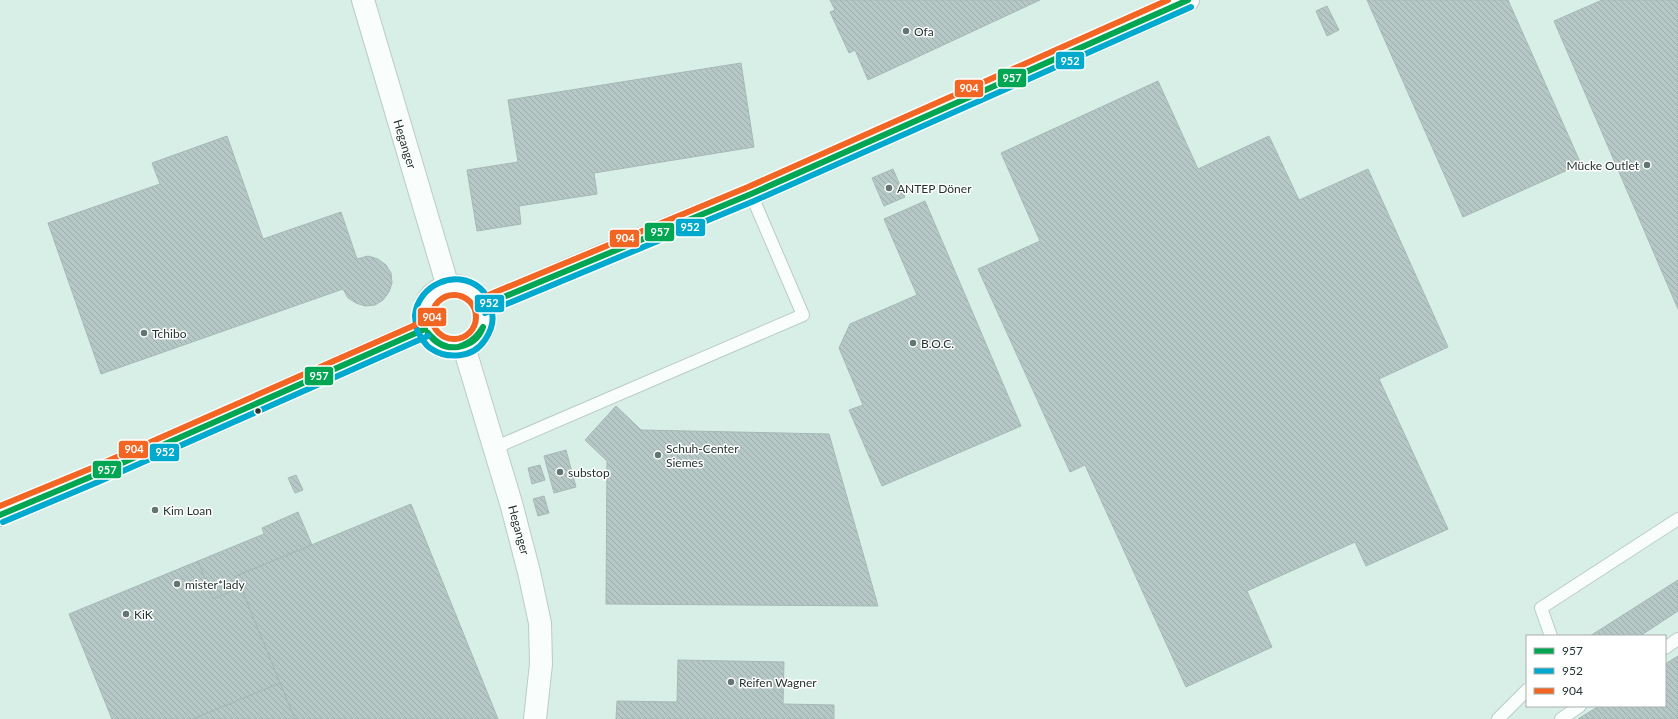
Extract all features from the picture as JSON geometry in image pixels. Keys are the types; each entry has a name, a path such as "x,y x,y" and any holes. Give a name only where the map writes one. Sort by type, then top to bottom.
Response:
{"street":[{"name":"Heganger","path":"363,0 448,287"},
{"path":"482,306 751,194 1188,0"},
{"path":"448,287 465,289 479,300 482,306 484,323 480,334 471,343 464,347 445,347 436,343 425,329 423,318 425,308 431,296 440,290 448,287"},
{"path":"0,515 95,475 425,329"},
{"name":"Heganger","path":"464,347 513,510 540,623 541,664 535,719"}],"lane":[{"path":"494,448 803,315 751,194"},
{"path":"1551,635 1541,608 1678,519"},
{"path":"1666,647 1678,639"},
{"path":"1498,719 1526,691"},
{"path":"1561,719 1579,707"}],"building":[{"name":"Ofa","path":"830,0 1040,0 868,80 855,50 849,53 830,12 835,10"},
{"path":"1367,0 1508,0 1581,164 1463,217"},
{"name":"Mücke Outlet","path":"1602,0 1678,0 1678,309 1554,21"},
{"path":"1327,6 1339,30 1327,36 1316,11"},
{"path":"741,63 754,147 594,173 597,194 519,206 521,224 477,231 467,170 518,162 508,100"},
{"path":"1158,81 1198,169 1269,136 1299,200 1368,169 1448,347 1379,379 1448,529 1366,566 1355,542 1247,591 1272,647 1186,687 1085,465 1070,472 978,269 1040,241 1001,153"},
{"path":"227,136 263,239 341,212 357,259 368,256 378,259 386,265 391,273 392,283 389,292 383,300 375,305 365,306 348,298 343,289 101,374 48,223 160,184 152,163"},
{"path":"893,169 905,197 884,206 872,178"},
{"name":"B.O.C.","path":"925,201 1021,426 882,486 849,410 863,405 839,348 850,324 917,295 884,219"},
{"path":"616,406 641,430 829,434 878,606 606,604 607,461 585,440"},
{"name":"substop","path":"566,450 576,487 554,493 544,456"},
{"path":"540,465 545,480 532,484 528,468"},
{"path":"296,475 303,490 295,493 288,478"},
{"path":"544,496 549,513 538,516 533,499"},
{"path":"411,504 498,719 295,719 236,576"},
{"path":"298,512 312,545 236,576 241,587 213,599 198,561 264,534 262,528"},
{"path":"198,561 213,599 241,587 280,683 193,719 112,719 69,614"},
{"path":"1678,580 1678,611 1642,635 1592,635"},
{"path":"1678,656 1678,719 1578,719 1597,707 1666,707 1666,663"},
{"name":"Reifen Wagner","path":"678,660 784,662 783,704 834,705 834,719 616,719 617,701 677,702"},
{"path":"280,683 295,719 193,719"}],"transit line":[{"name":"904","path":"479,299 748,187 1168,0"},
{"name":"957","path":"482,306 751,194 1188,0"},
{"name":"952","path":"485,313 754,201 1191,7"},
{"name":"952","path":"417,330 415,315 418,304 423,295 440,283 450,280 470,282 480,288 487,297 493,317 492,325 485,340 474,351 459,355 437,352 428,347 419,334"},
{"name":"904","path":"450,295 458,295 470,301 476,313 476,317 476,321 470,333 458,339 450,339 438,333 432,321 432,313 438,301 450,295"},
{"name":"904","path":"0,506 92,468 422,322"},
{"name":"957","path":"458,347 472,340 483,327"},
{"name":"957","path":"458,347 473,341 479,335 483,327"},
{"name":"957","path":"0,515 95,475 425,329"},
{"name":"957","path":"428,333 445,346 458,347"},
{"name":"957","path":"428,333 434,340 444,346 458,347"},
{"name":"952","path":"3,522 98,482 428,336"}],"place":[{"name":"Ofa","path":"906,31"},
{"name":"Mücke Outlet","path":"1647,165"},
{"name":"ANTEP Döner","path":"889,188"},
{"name":"Tchibo","path":"144,333"},
{"name":"B.O.C.","path":"913,343"},
{"name":"Schuh-Center Siemes","path":"658,455"},
{"name":"substop","path":"560,472"},
{"name":"Kim Loan","path":"155,510"},
{"name":"mister*lady","path":"177,584"},
{"name":"KiK","path":"126,614"},
{"name":"Reifen Wagner","path":"731,682"}]}
